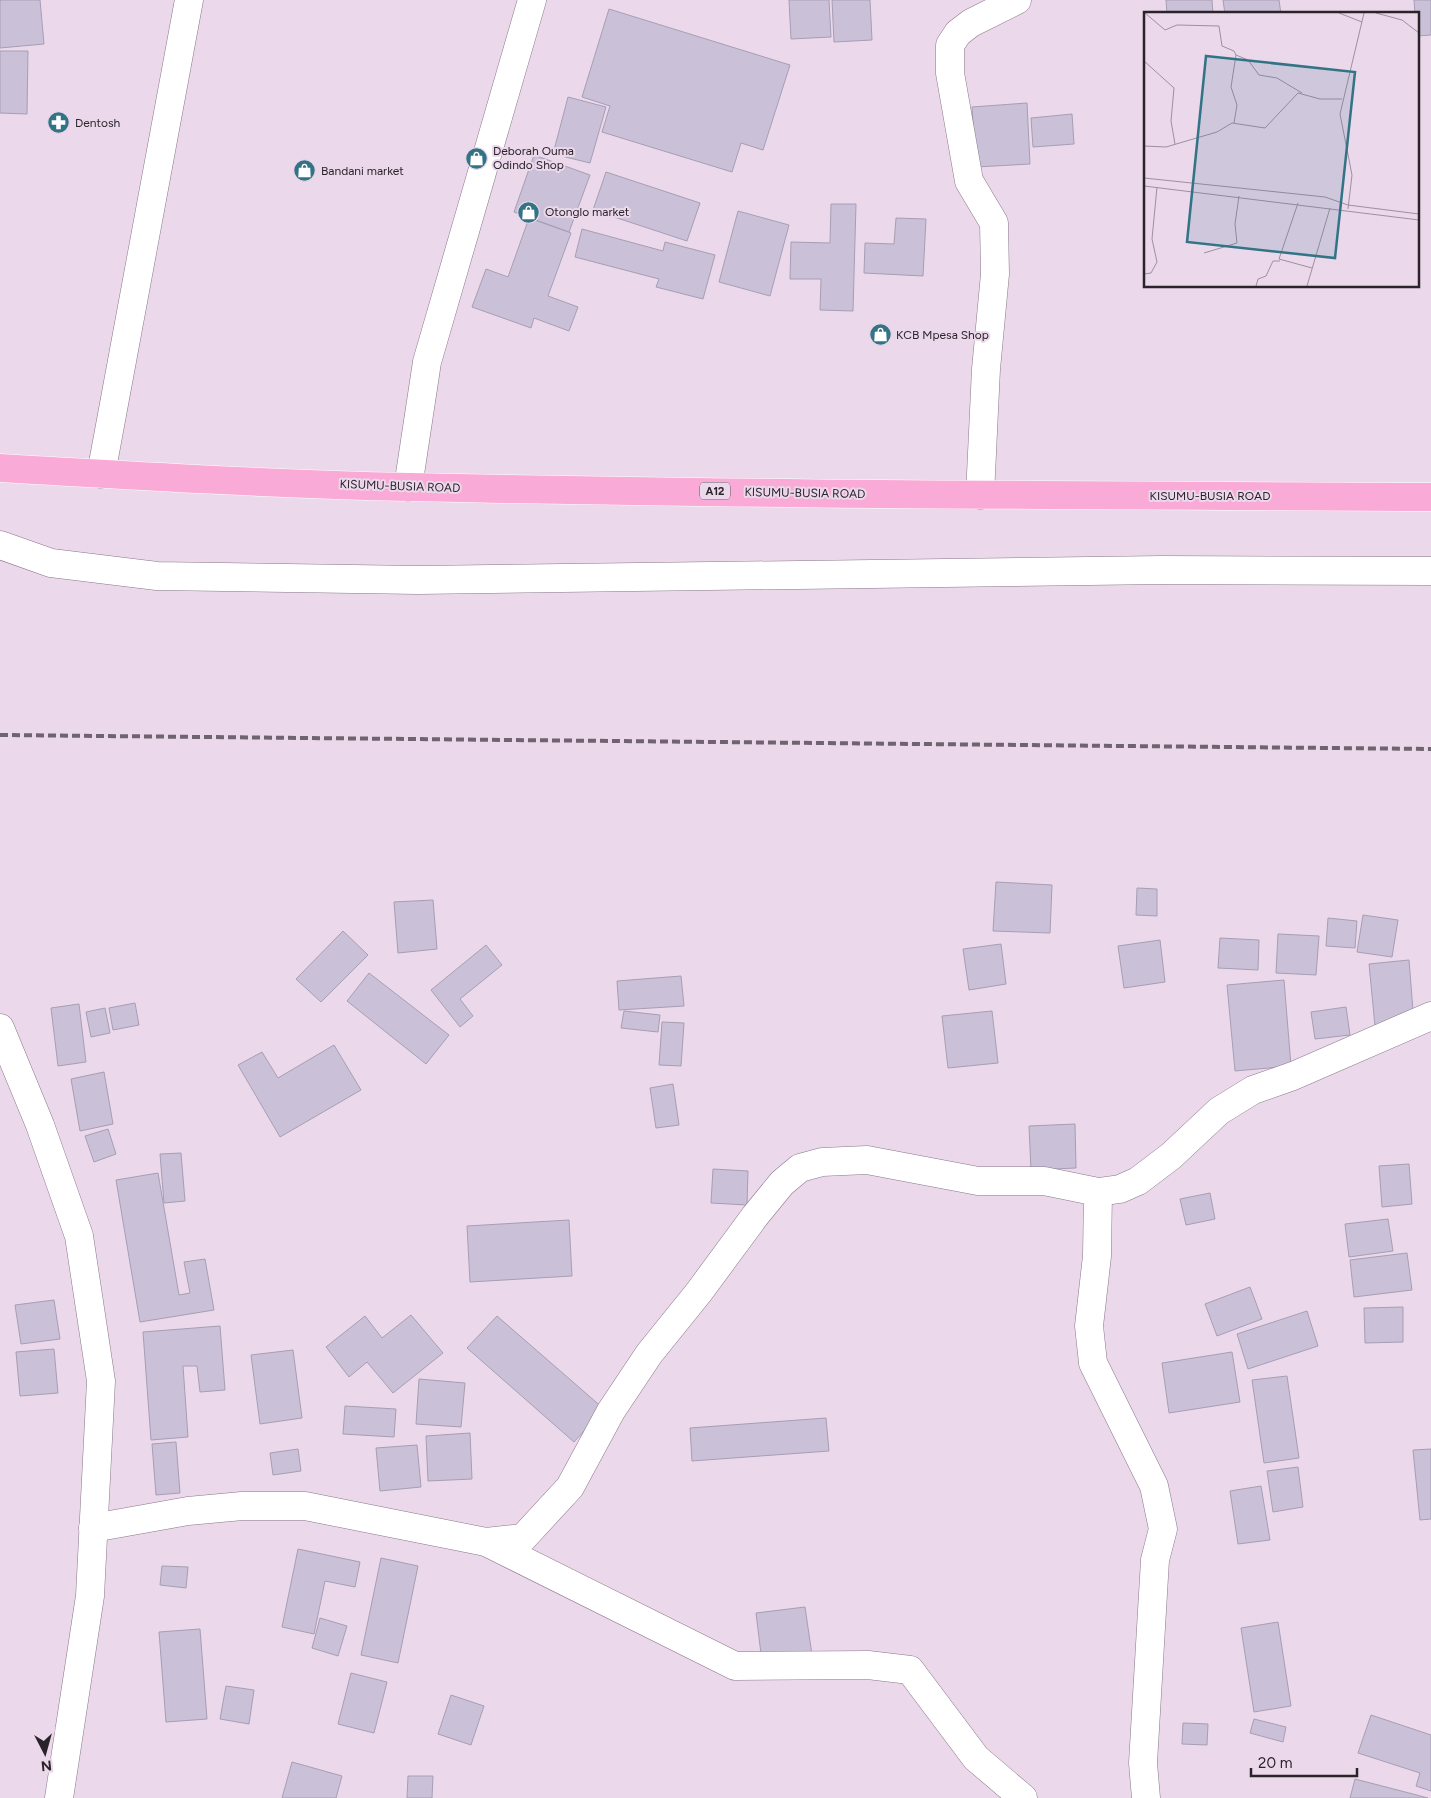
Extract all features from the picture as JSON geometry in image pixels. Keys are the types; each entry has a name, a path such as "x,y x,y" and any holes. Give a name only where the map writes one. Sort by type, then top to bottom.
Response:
{"highway":[{"name":"KISUMU-BUSIA ROAD","path":"0,468 408,487 980,495 1431,497"}],"street":[{"path":"101,474 189,0"},
{"path":"408,487 427,362 532,0"},
{"path":"980,495 986,369 995,274 994,222 969,181 950,73 950,45 958,33 971,24 1017,0"},
{"path":"0,545 51,563 166,576 418,580 1162,570 1431,571"},
{"path":"486,1542 523,1538 570,1487 611,1411 649,1354 699,1292 755,1216 782,1183 800,1168 822,1162 866,1160 978,1181 1044,1181 1098,1192 1120,1189 1138,1181 1171,1156 1219,1111 1252,1090 1293,1076 1431,1016"},
{"path":"0,1028 40,1125 79,1236 101,1381 90,1596 59,1798"},
{"path":"1098,1192 1097,1256 1089,1326 1093,1363 1154,1486 1163,1529 1155,1560 1144,1763 1146,1798"},
{"path":"93,1528 188,1511 242,1506 305,1506 486,1542 735,1666 868,1665 910,1670 976,1758 1023,1798"}],"building":[{"path":"0,0 40,0 44,44 0,48"},
{"path":"789,0 829,0 831,37 791,39"},
{"path":"832,0 870,0 872,40 834,42"},
{"path":"1166,0 1212,0 1213,12 1167,12"},
{"path":"1223,0 1279,0 1281,12 1225,12"},
{"path":"1414,0 1431,0 1431,35 1418,36 1418,12 1415,12"},
{"path":"609,9 790,65 763,150 741,143 732,172 602,132 610,106 582,97"},
{"path":"0,51 28,51 27,114 0,113"},
{"path":"568,97 606,107 590,163 553,154"},
{"path":"1027,103 1030,164 976,167 972,107"},
{"path":"1072,114 1074,144 1033,147 1031,118"},
{"path":"534,155 590,175 569,232 514,212"},
{"path":"606,172 700,203 687,241 593,210"},
{"path":"831,204 856,204 853,311 820,310 821,279 790,279 791,242 830,243"},
{"path":"738,211 789,225 770,296 719,282"},
{"path":"529,218 571,233 548,296 578,307 569,331 534,318 531,328 472,307 486,269 508,277"},
{"path":"896,218 926,219 923,276 864,273 865,243 894,244"},
{"path":"582,229 663,251 665,242 715,255 703,299 656,287 659,279 575,257"},
{"path":"996,882 1052,885 1050,933 993,931"},
{"path":"1137,888 1157,889 1157,916 1136,915"},
{"path":"433,900 437,949 398,953 394,902"},
{"path":"1363,915 1398,920 1392,957 1357,952"},
{"path":"1328,918 1357,921 1355,948 1326,946"},
{"path":"343,931 368,955 321,1002 296,979"},
{"path":"1278,934 1319,936 1316,975 1276,973"},
{"path":"1220,938 1259,940 1258,970 1218,968"},
{"path":"1160,940 1165,982 1124,988 1118,946"},
{"path":"1001,944 1006,984 969,990 963,949"},
{"path":"486,945 502,965 460,999 473,1016 460,1027 431,990"},
{"path":"1409,960 1414,1023 1375,1026 1369,964"},
{"path":"369,973 449,1035 426,1064 347,1001"},
{"path":"681,976 684,1006 619,1010 617,981"},
{"path":"1284,980 1291,1066 1235,1071 1227,985"},
{"path":"135,1003 139,1025 113,1030 109,1008"},
{"path":"79,1004 86,1062 58,1066 51,1008"},
{"path":"1346,1007 1350,1035 1315,1039 1311,1012"},
{"path":"105,1008 110,1033 91,1037 86,1012"},
{"path":"624,1011 660,1015 658,1032 621,1028"},
{"path":"992,1011 998,1063 948,1068 942,1016"},
{"path":"662,1022 684,1023 681,1066 659,1065"},
{"path":"334,1045 361,1090 280,1137 238,1065 262,1052 278,1078"},
{"path":"104,1072 113,1124 80,1131 71,1079"},
{"path":"673,1084 679,1125 656,1128 650,1088"},
{"path":"1075,1124 1076,1168 1031,1170 1029,1126"},
{"path":"108,1129 116,1154 94,1162 85,1136"},
{"path":"181,1153 185,1201 164,1203 160,1154"},
{"path":"1409,1164 1412,1204 1382,1207 1379,1166"},
{"path":"713,1169 748,1171 747,1205 711,1203"},
{"path":"158,1173 179,1295 190,1293 184,1262 205,1259 214,1310 140,1322 116,1180"},
{"path":"1210,1193 1215,1219 1186,1225 1180,1199"},
{"path":"1388,1219 1393,1251 1349,1257 1345,1224"},
{"path":"569,1220 572,1276 470,1282 467,1226"},
{"path":"1407,1253 1412,1290 1354,1297 1350,1260"},
{"path":"1250,1287 1262,1319 1217,1336 1205,1304"},
{"path":"54,1300 60,1339 21,1344 15,1305"},
{"path":"1403,1307 1403,1342 1365,1343 1364,1308"},
{"path":"1307,1311 1318,1346 1248,1369 1237,1334"},
{"path":"411,1315 443,1353 393,1393 367,1362 349,1377 326,1347 365,1316 382,1338"},
{"path":"497,1316 604,1409 574,1442 467,1348"},
{"path":"220,1326 225,1390 200,1392 197,1366 183,1366 188,1437 151,1440 143,1332"},
{"path":"54,1349 58,1393 20,1396 16,1352"},
{"path":"293,1350 302,1418 260,1424 251,1355"},
{"path":"1232,1352 1240,1402 1169,1413 1162,1363"},
{"path":"1287,1376 1299,1458 1264,1463 1252,1380"},
{"path":"419,1379 465,1383 461,1427 416,1424"},
{"path":"345,1406 396,1409 394,1437 343,1434"},
{"path":"826,1418 829,1451 692,1461 690,1428"},
{"path":"470,1433 472,1479 428,1481 426,1436"},
{"path":"176,1442 180,1493 156,1495 152,1444"},
{"path":"417,1445 421,1487 380,1491 376,1448"},
{"path":"298,1449 301,1471 273,1475 270,1453"},
{"path":"1431,1449 1431,1519 1420,1520 1413,1450"},
{"path":"1298,1467 1303,1507 1273,1512 1267,1471"},
{"path":"1261,1486 1270,1540 1238,1544 1230,1491"},
{"path":"298,1549 360,1562 355,1587 325,1581 314,1634 282,1627"},
{"path":"381,1558 418,1566 398,1663 361,1655"},
{"path":"162,1566 188,1567 186,1588 160,1585"},
{"path":"805,1607 812,1655 762,1662 756,1613"},
{"path":"320,1618 347,1626 338,1656 312,1648"},
{"path":"1278,1622 1291,1706 1254,1712 1241,1628"},
{"path":"200,1629 207,1719 166,1722 159,1632"},
{"path":"351,1673 387,1682 374,1733 338,1724"},
{"path":"226,1686 254,1690 249,1724 220,1719"},
{"path":"451,1695 484,1706 471,1745 438,1734"},
{"path":"1371,1715 1431,1735 1431,1791 1416,1786 1420,1773 1358,1753"},
{"path":"1254,1719 1286,1727 1283,1742 1250,1733"},
{"path":"1183,1723 1208,1724 1207,1745 1182,1744"},
{"path":"292,1762 342,1776 336,1798 282,1798"},
{"path":"408,1776 433,1776 432,1798 407,1798"},
{"path":"1355,1779 1409,1793 1428,1798 1350,1798"}],"railway":[{"path":"0,735 1431,749"}],"place":[{"name":"Dentosh","path":"59,123"},
{"name":"Deborah Ouma Odindo Shop","path":"477,158"},
{"name":"Bandani market","path":"305,171"},
{"name":"Otonglo market","path":"529,212"},
{"name":"KCB Mpesa Shop","path":"880,335"}]}
